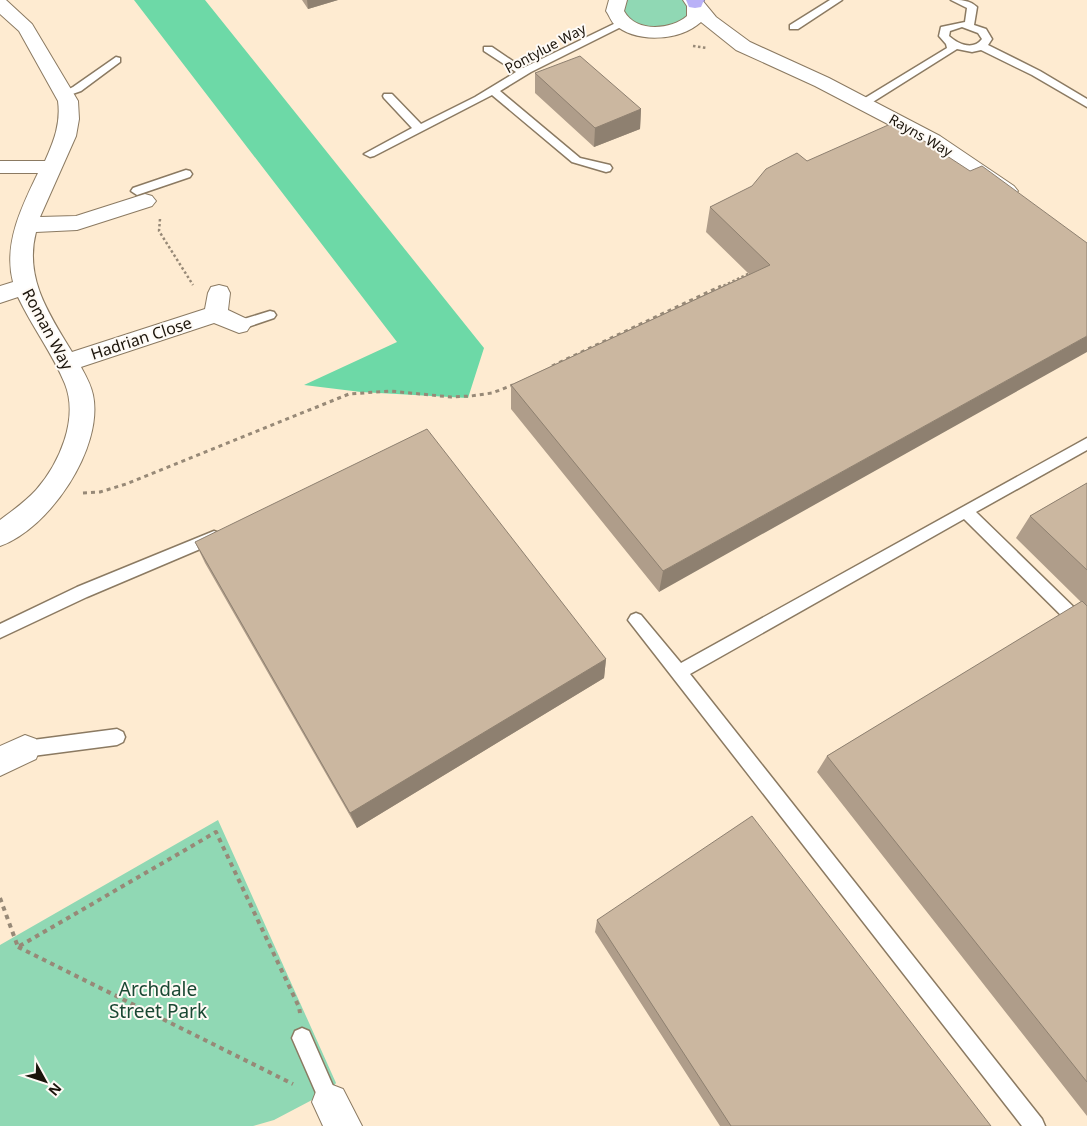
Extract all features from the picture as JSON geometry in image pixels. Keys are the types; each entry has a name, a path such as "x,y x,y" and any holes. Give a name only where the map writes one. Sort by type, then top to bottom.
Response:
{"street":[{"path":"618,0 615,6 616,14 624,22"},
{"path":"663,32 676,30 688,25 696,17 695,2"},
{"name":"Rayns Way","path":"695,2 710,21 743,46 864,103 933,140 1021,200"},
{"name":"Roman Way","path":"0,4 26,28 68,101 70,115 60,153 34,206 22,246 22,266 24,286 45,328 66,362 81,395 82,424 74,449 53,487 44,499 0,535"},
{"name":"Rayns Way","path":"624,22 648,32 692,35 743,46"},
{"path":"0,167 52,167"},
{"path":"28,225 77,223 141,196 160,219"},
{"path":"0,295 24,286"},
{"path":"218,303 239,325"},
{"name":"Hadrian Close","path":"66,362 218,303"}],"lane":[{"path":"794,27 837,0"},
{"path":"956,0 972,7 969,25"},
{"name":"Pontylue Way","path":"370,154 479,99 524,72 624,22"},
{"path":"982,46 987,39 986,34 969,25 955,25 945,29 944,36 951,43 970,48 982,46 1036,73 1087,104"},
{"path":"864,103 952,49 951,43"},
{"path":"488,49 524,72"},
{"path":"64,94 77,89 116,60"},
{"path":"493,91 510,102 576,160 606,168"},
{"path":"388,96 419,129"},
{"path":"141,196 186,174"},
{"path":"239,325 270,315"},
{"path":"678,672 1087,443"},
{"path":"965,511 1087,630"},
{"path":"0,631 82,592 225,532"},
{"path":"636,620 1035,1126"},
{"path":"12,755 117,737"},
{"path":"302,1038 336,1114"}],"path":[{"path":"160,219 159,232 194,287 218,303"},
{"path":"548,368 757,270"},
{"path":"53,487 89,494 106,491 355,393 374,392 468,398 490,394 516,383"},
{"path":"18,947 216,832 299,1007 302,1038"},
{"path":"0,898 18,947 336,1114"}],"green space":[{"path":"134,0 205,0 484,348 468,398 361,392 304,385 397,342"},
{"path":"618,0 692,0 688,25 634,28"},
{"name":"Archdale Street Park","path":"218,820 336,1083 331,1090 274,1120 253,1126 0,1126 0,945"}],"building":[{"path":"580,56 641,109 595,128 535,73"},
{"path":"895,122 970,171 982,166 1087,243 1087,336 663,571 511,385 770,265 710,207 752,186 766,169 797,153 807,161"},
{"path":"427,429 606,659 350,813 195,542"},
{"path":"1087,483 1087,570 1030,516"},
{"path":"1082,601 1087,606 1087,1082 827,756"},
{"path":"752,816 991,1126 731,1126 597,920"}]}
